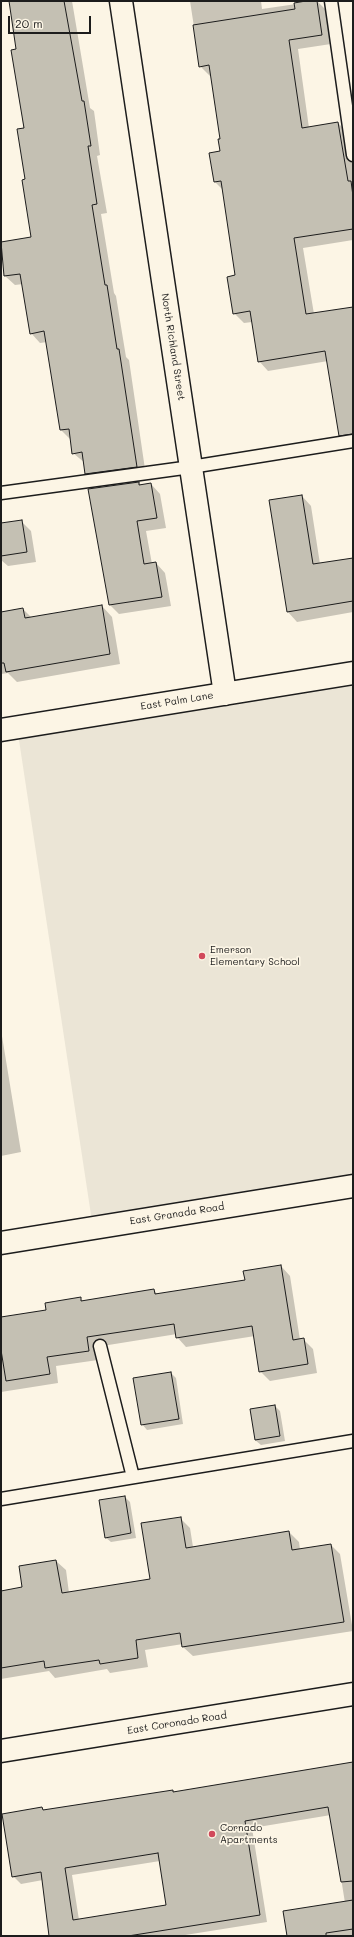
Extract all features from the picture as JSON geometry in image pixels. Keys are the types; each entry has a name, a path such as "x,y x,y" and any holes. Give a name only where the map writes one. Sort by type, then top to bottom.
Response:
{"street":[{"name":"North Richland Street","path":"121,1 225,694"},
{"name":"East Palm Lane","path":"1,730 353,673"},
{"name":"East Granada Road","path":"1,1243 353,1186"},
{"name":"East Coronado Road","path":"1,1751 353,1694"}],"lane":[{"path":"330,1 353,155"},
{"path":"1,493 191,467 353,441"},
{"path":"100,1346 133,1478"},
{"path":"1,1499 353,1441"}],"shaded area":[{"name":"Emerson Elementary School","path":"353,673 353,1186 93,1228 17,727"}],"building":[{"path":"9,1 64,1 82,101 84,101 91,146 88,146 97,204 92,205 117,349 119,349 137,467 85,474 82,452 72,454 69,429 60,430 44,331 30,334 20,274 4,276 1,242 31,237 22,180 25,179 17,129 24,128 11,50 16,49"},
{"path":"317,1 322,35 289,40 302,128 338,122 348,181 351,181 353,196 353,229 294,238 306,314 353,307 353,434 339,436 325,351 258,362 250,311 233,314 227,277 235,275 221,181 214,182 209,153 220,151 218,139 220,139 209,65 199,67 193,25 295,9 294,3"},
{"path":"139,482 139,485 151,483 157,518 137,521 144,564 156,562 162,597 109,605 88,489"},
{"path":"302,495 313,564 353,558 353,601 287,612 269,500"},
{"path":"22,520 27,552 1,556 1,523"},
{"path":"102,605 110,654 6,672 4,663 1,663 1,612 23,608 25,618"},
{"path":"281,1265 293,1340 304,1338 308,1364 259,1372 252,1326 176,1338 174,1324 87,1337 89,1351 47,1357 50,1374 6,1381 1,1350 1,1317 46,1310 45,1303 81,1297 81,1301 154,1289 155,1294 245,1280 243,1271"},
{"path":"171,1372 179,1419 141,1425 133,1378"},
{"path":"275,1405 280,1436 255,1440 250,1409"},
{"path":"125,1496 131,1533 105,1538 99,1500"},
{"path":"181,1517 186,1548 289,1531 292,1550 331,1544 344,1622 182,1647 180,1633 136,1640 138,1658 100,1664 99,1660 45,1668 44,1661 1,1668 1,1591 22,1587 19,1566 56,1560 62,1593 150,1579 141,1523"},
{"path":"353,1762 353,1881 341,1882 328,1807 245,1821 260,1915 128,1936 49,1936 41,1872 12,1877 2,1814 42,1807 43,1810 173,1790 173,1792","holes":["158,1853 166,1905 73,1920 65,1868"]},
{"path":"353,1900 353,1929 326,1933 326,1936 287,1936 283,1911"}],"place":[{"name":"Emerson Elementary School","path":"202,956"},
{"name":"Cornado Apartments","path":"212,1834"}]}
